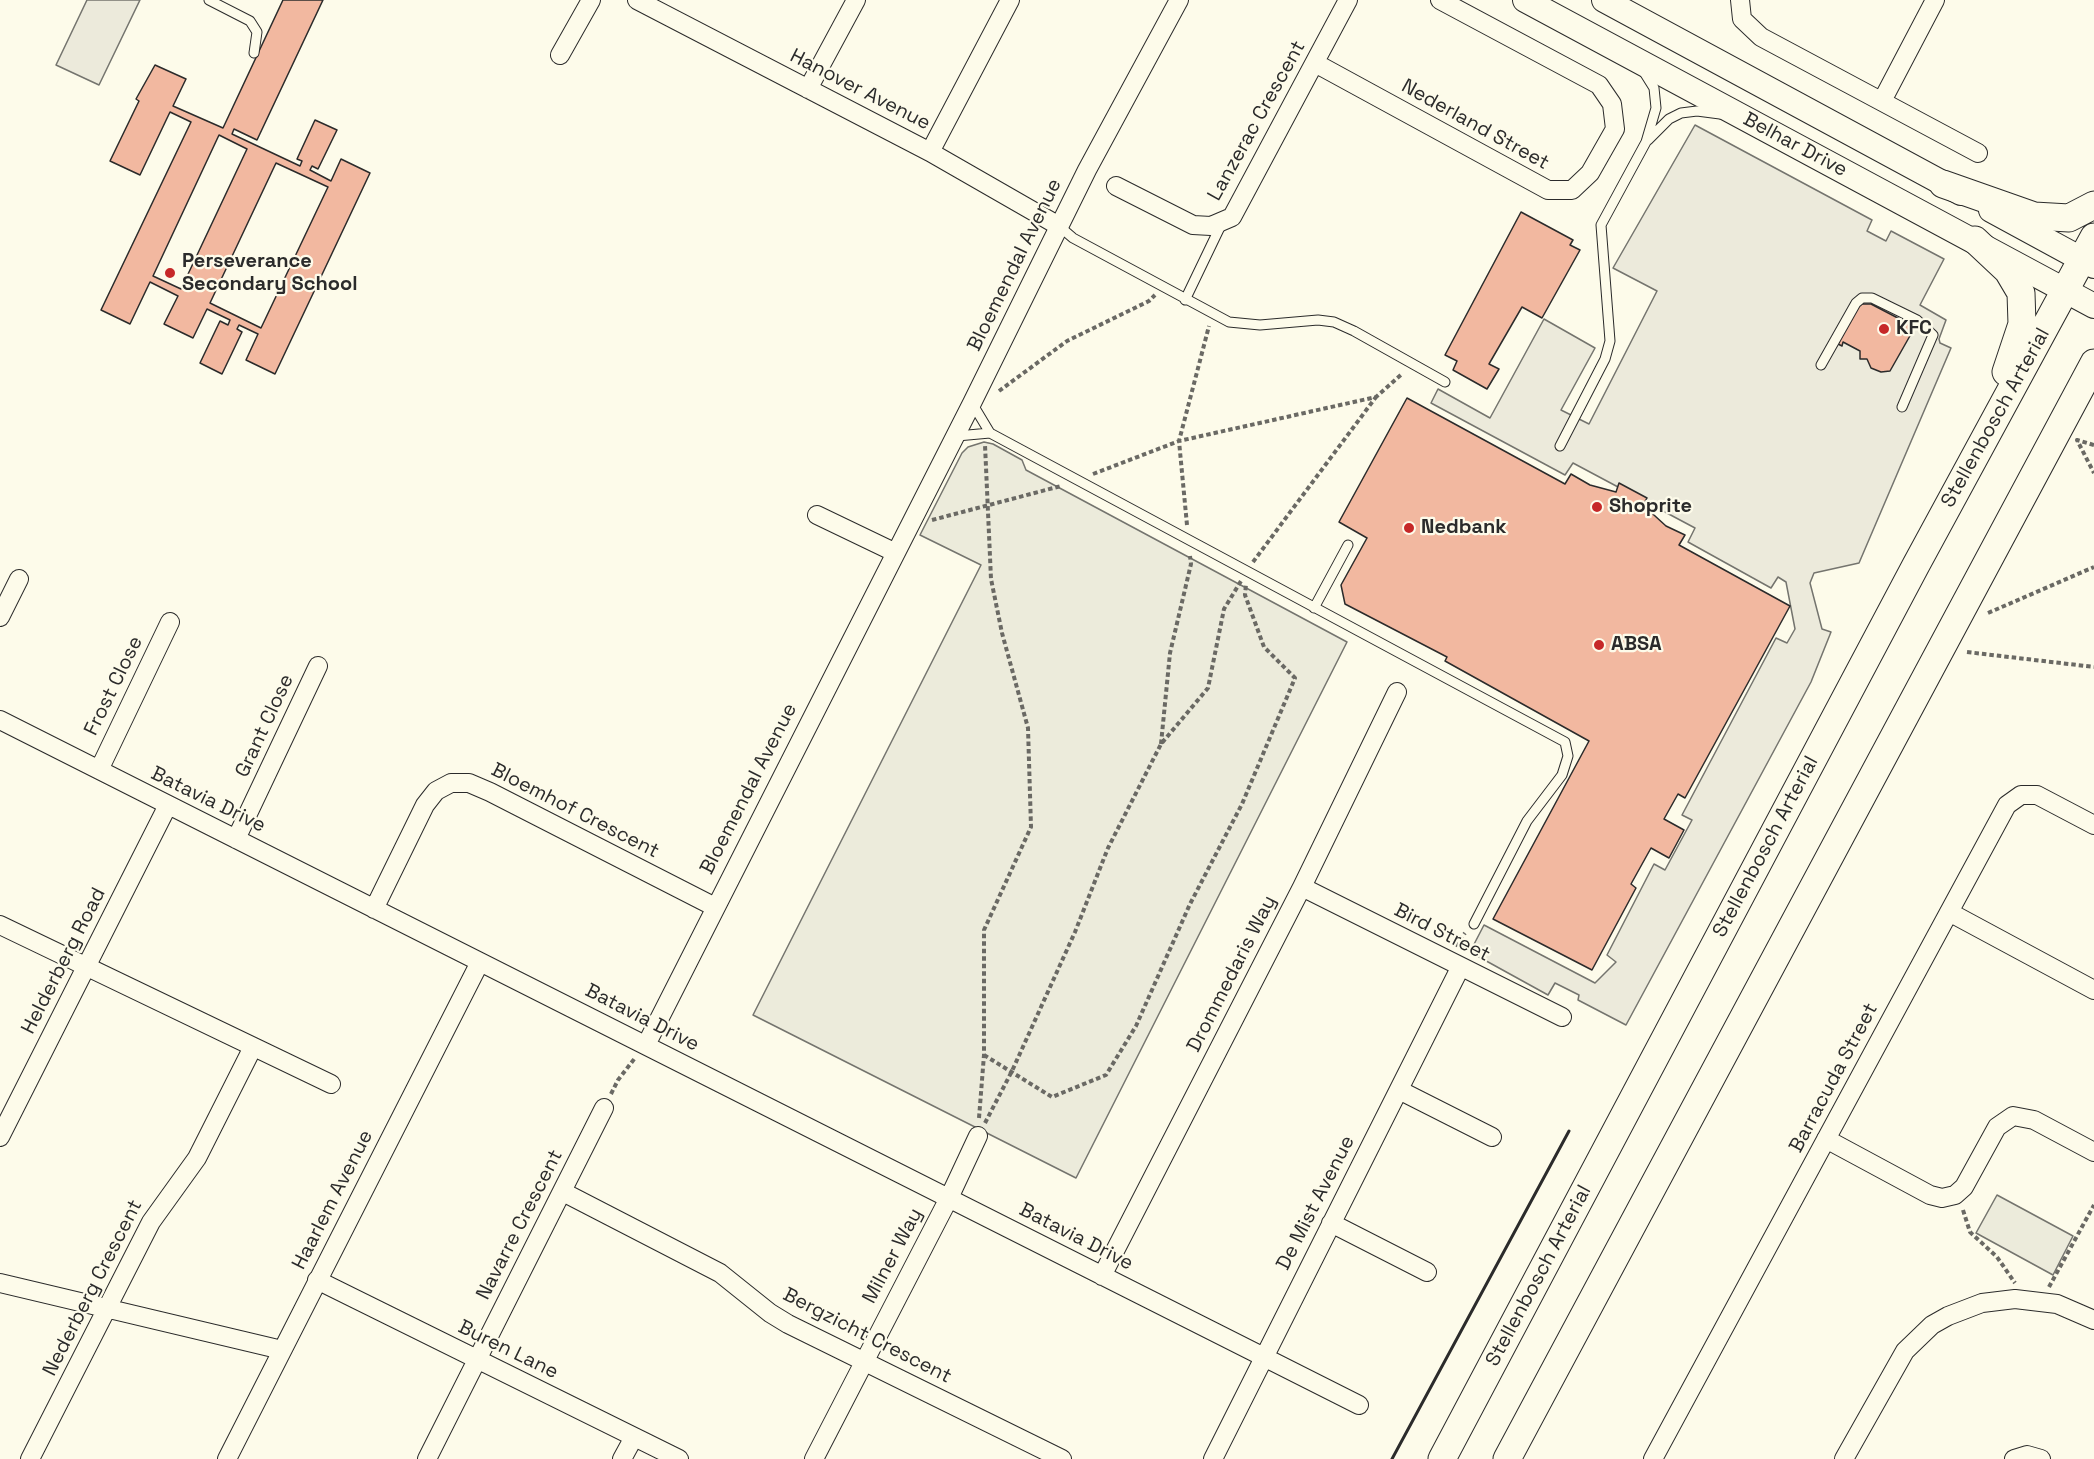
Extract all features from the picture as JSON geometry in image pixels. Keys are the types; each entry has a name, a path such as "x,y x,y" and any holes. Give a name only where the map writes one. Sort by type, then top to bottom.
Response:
{"main road":[{"name":"Belhar Drive","path":"1525,0 2094,306"},
{"name":"Belhar Drive","path":"1604,0 1943,184 2090,254"},
{"path":"1943,184 2034,216 2069,218 2094,205"},
{"path":"1975,240 2015,279 2023,303 2019,336 1979,450"},
{"name":"Stellenbosch Arterial","path":"1442,1459 1979,450 2065,291 2090,254"},
{"path":"1507,1459 2094,363"},
{"path":"2065,414 2094,385"}],"street":[{"path":"560,55 591,0"},
{"name":"Hanover Avenue","path":"637,0 930,152 1059,226"},
{"path":"808,89 856,0"},
{"path":"930,152 1010,0"},
{"name":"Bloemendal Avenue","path":"646,1046 894,552 972,403 1059,226 1179,0"},
{"name":"Lanzerac Crescent","path":"1116,186 1193,225 1211,226 1222,223 1235,214 1348,0"},
{"name":"Nederland Street","path":"1315,63 1548,190 1572,190 1590,173 1615,129 1612,104 1606,95 1599,85 1440,0"},
{"path":"1740,0 1742,19 1761,37 1978,153"},
{"path":"1882,101 1935,0"},
{"path":"817,515 894,552"},
{"path":"0,617 19,579"},
{"name":"Frost Close","path":"99,770 170,622"},
{"name":"Grant Close","path":"236,839 318,666"},
{"name":"Drommedaris Way","path":"1102,1276 1302,887 1397,692"},
{"name":"Batavia Drive","path":"0,720 1359,1406"},
{"name":"Bloemhof Crescent","path":"374,909 425,805 436,791 451,783 469,783 490,792 715,907"},
{"name":"Barracuda Street","path":"1653,1459 2007,805 2021,795 2037,795 2094,825"},
{"name":"Helderberg Road","path":"3,1124 86,969 168,805"},
{"name":"Bird Street","path":"1302,887 1562,1017"},
{"path":"1949,912 2094,990"},
{"path":"0,925 86,969 331,1084"},
{"name":"Haarlem Avenue","path":"227,1459 480,962"},
{"name":"De Mist Avenue","path":"1212,1459 1399,1090 1453,964"},
{"name":"Nederberg Crescent","path":"30,1459 161,1204 197,1158 253,1047"},
{"path":"1399,1090 1492,1137"},
{"name":"Navarre Crescent","path":"427,1459 604,1108"},
{"path":"1826,1138 1930,1195 1942,1198 1955,1195 1964,1187 1997,1127 2013,1116 2034,1120 2094,1152"},
{"name":"Milner Way","path":"814,1459 949,1198 978,1137"},
{"name":"Bergzicht Crescent","path":"563,1192 720,1273 770,1313 864,1360 1026,1451 1062,1459"},
{"path":"1331,1223 1427,1272"},
{"name":"Buren Lane","path":"317,1280 679,1459"},
{"path":"0,1283 282,1350"},
{"path":"1844,1459 1894,1366 1918,1337 1932,1325 1965,1308 2015,1299 2042,1301 2072,1310 2094,1320"},
{"path":"622,1459 634,1437"},
{"path":"2014,1459 2027,1455 2041,1459"}],"lane":[{"path":"208,0 250,21 257,32 254,53"},
{"path":"1560,446 1605,359 1610,341 1601,225 1646,142 1656,108 1654,88 1642,69 1620,50"},
{"path":"1646,142 1669,119 1681,113 1697,111 1740,116"},
{"path":"1185,300 1222,223"},
{"path":"1059,226 1073,238 1229,322 1242,324 1318,320 1334,322 1445,382"},
{"path":"1821,365 1856,303 1862,298 1872,298 1917,320 1933,335 1902,407"},
{"path":"972,403 990,433 1565,742 1568,756 1562,775 1527,821 1474,924"},
{"path":"954,436 990,433"},
{"path":"1314,608 1348,545"}],"path":[{"path":"980,419 995,394 1067,341 1149,301 1162,287"},
{"path":"978,1137 1012,1071 1075,932 1113,838 1161,744 1208,688 1224,609 1246,572 1376,397 1413,364"},
{"path":"913,516 926,522 986,504 1079,482 1179,441 1376,397"},
{"path":"978,1137 984,1055 984,930 1031,827 1028,728 1002,633 991,579 985,446 990,433"},
{"path":"2094,445 2078,440 2094,473"},
{"path":"1988,613 2094,567"},
{"path":"984,1055 1052,1097 1106,1075 1136,1026 1190,904 1242,804 1295,678 1264,646 1245,595 1246,572"},
{"path":"1967,652 2094,667"},
{"path":"1453,964 1462,935 1474,924"},
{"path":"604,1108 618,1080 646,1046"},
{"path":"1955,1195 1963,1209 1970,1232 1997,1257 2015,1281 2015,1299"},
{"path":"2042,1301 2094,1205"}],"shaded area":[{"path":"87,0 140,0 99,85 56,65"},
{"path":"1695,125 1872,220 1867,231 1886,241 1891,231 1944,259 1920,305 1946,320 1939,339 1940,343 1951,348 1859,563 1814,573 1810,583 1822,629 1831,632 1811,682 1626,1025 1578,1000 1579,995 1555,983 1548,995 1470,952 1484,925 1595,983 1616,962 1607,955 1654,864 1665,870 1692,820 1682,815 1776,638 1787,643 1795,629 1786,582 1778,577 1771,588 1688,542 1695,528 1573,463 1565,475 1431,403 1438,389 1490,418 1544,319 1595,348 1561,410 1589,424 1657,291 1613,268"},
{"path":"984,442 993,444 1022,460 1026,470 1347,642 1076,1178 753,1015 981,565 920,535 962,453 968,447"},
{"path":"1997,1195 2073,1236 2053,1275 1976,1233"}],"building":[{"path":"283,0 323,0 257,140 234,129 232,134 300,166 302,161 297,159 315,120 337,130 318,169 312,166 310,170 331,181 341,159 370,173 275,374 246,360 258,334 239,325 237,329 242,332 222,374 200,363 220,321 228,325 230,320 207,309 193,338 164,324 178,296 150,282 130,324 101,310 191,122 170,112 140,175 110,161 139,101 136,99 155,65 186,79 173,106 223,128","holes":["219,135 247,149 181,289 153,276","276,163 328,187 261,328 210,303"]},
{"path":"1521,212 1573,240 1570,245 1580,250 1542,318 1522,307 1489,364 1499,369 1487,389 1453,370 1457,361 1445,355"},
{"path":"1862,304 1871,304 1915,327 1890,371 1881,372 1871,368 1867,359 1860,359 1860,351 1843,342 1842,346 1838,344 1857,308"},
{"path":"1407,398 1565,484 1571,474 1590,485 1616,492 1619,483 1647,498 1643,505 1666,526 1685,535 1679,545 1790,606 1685,798 1678,794 1664,819 1684,830 1669,858 1651,848 1631,884 1636,888 1592,970 1493,919 1589,741 1445,661 1447,657 1345,604 1341,585 1367,538 1339,522"}],"wall":[{"path":"1392,1459 1569,1131"}],"place":[{"name":"Perseverance Secondary School","path":"170,273"},
{"name":"KFC","path":"1884,329"},
{"name":"Shoprite","path":"1597,507"},
{"name":"Nedbank","path":"1409,528"},
{"name":"ABSA","path":"1599,645"}]}
